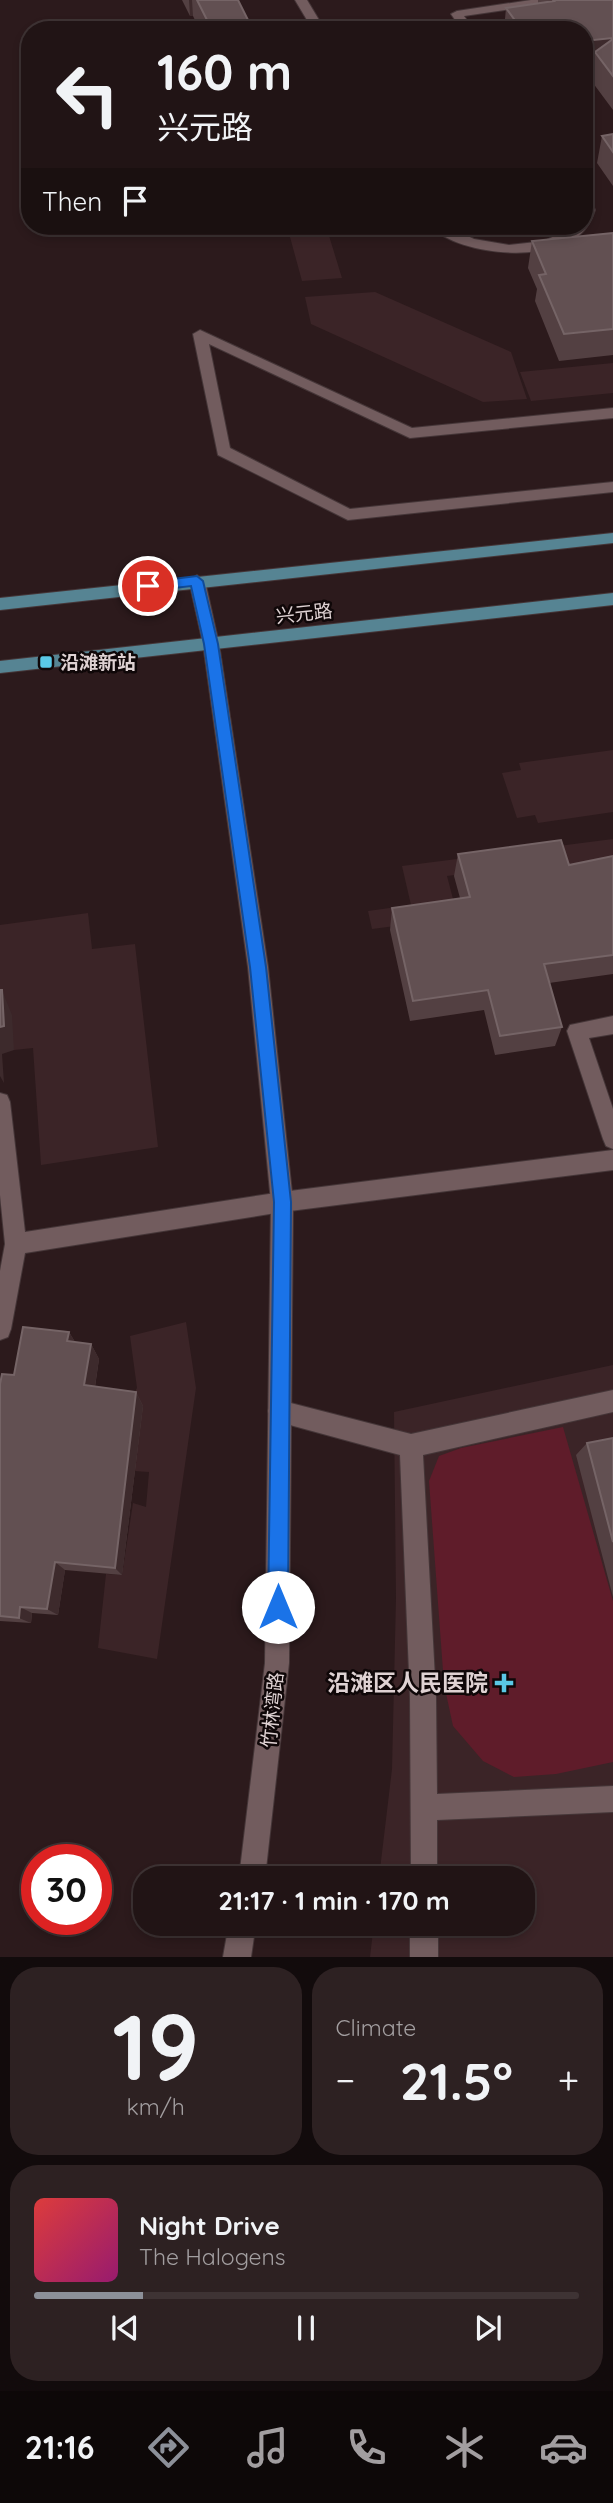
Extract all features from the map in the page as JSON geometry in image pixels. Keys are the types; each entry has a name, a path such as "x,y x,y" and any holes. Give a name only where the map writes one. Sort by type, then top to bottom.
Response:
{"main road":[{"path":"0,604 613,538"},
{"name":"兴元路","path":"0,667 613,598"}],"street":[{"path":"301,0 313,21"},
{"path":"461,21 454,11 554,0"},
{"path":"450,235 461,242 502,249 557,241 570,235"},
{"path":"613,413 410,433 200,334 223,451 348,514 613,487"},
{"name":"竹林湾路","path":"197,581 211,644 258,967 282,1202 278,1663 253,1866"},
{"path":"613,1025 577,1031 613,1139"},
{"path":"0,1102 16,1244 0,1329"},
{"path":"16,1244 282,1202 613,1160"},
{"path":"279,1411 411,1446 613,1401"},
{"path":"411,1446 423,1698 424,1866"},
{"path":"424,1808 613,1799"},
{"path":"237,1957 241,1936"},
{"path":"424,1936 424,1957"}],"shaded area":[{"path":"289,235 329,235 342,278 302,281"},
{"path":"375,292 511,352 527,399 483,402 311,324 305,297"},
{"path":"613,363 613,393 531,401 520,372"},
{"path":"613,750 613,812 538,823 535,815 517,818 502,773 521,770 519,763"},
{"path":"613,839 613,891 555,862 447,876 458,918 372,929 368,911 411,905 402,866"},
{"path":"88,913 92,949 135,944 158,1147 41,1165 33,1048 14,1050 0,1017 0,925"},
{"path":"186,1322 196,1388 157,1659 98,1648 106,1574 122,1575 133,1503 146,1507 149,1472 134,1471 128,1404 137,1388 130,1336"},
{"name":"沿滩区人民医院","path":"613,1365 613,1957 370,1957 372,1936 535,1936 535,1866 380,1866 392,1769 396,1598 394,1412"},
{"path":"563,1427 613,1601 613,1762 556,1774 514,1777 483,1761 453,1726 444,1684 429,1481 439,1456 461,1448"}],"building":[{"path":"197,0 238,0 248,21 208,21"},
{"path":"613,0 613,38 593,40 593,21 515,21 506,8 554,1"},
{"path":"613,39 613,76 595,52"},
{"path":"613,134 613,152 602,136"},
{"path":"613,233 613,329 564,334 539,275 546,274 532,241"},
{"path":"561,840 569,865 613,856 613,955 544,964 562,1027 500,1036 488,990 413,1001 392,908 470,897 458,854"},
{"path":"0,990 4,1026 0,1027"},
{"path":"23,1327 69,1332 67,1341 91,1344 84,1385 136,1392 115,1568 55,1562 47,1609 20,1607 19,1618 0,1616 0,1384 2,1374 14,1375"},
{"path":"613,1438 613,1542 587,1443"}],"place":[{"name":"沿滩新站","path":"46,662"},
{"name":"沿滩区人民医院","path":"504,1683"}],"route":[{"path":"148,586 197,581 211,644 258,967 282,1202 278,1607"}]}
